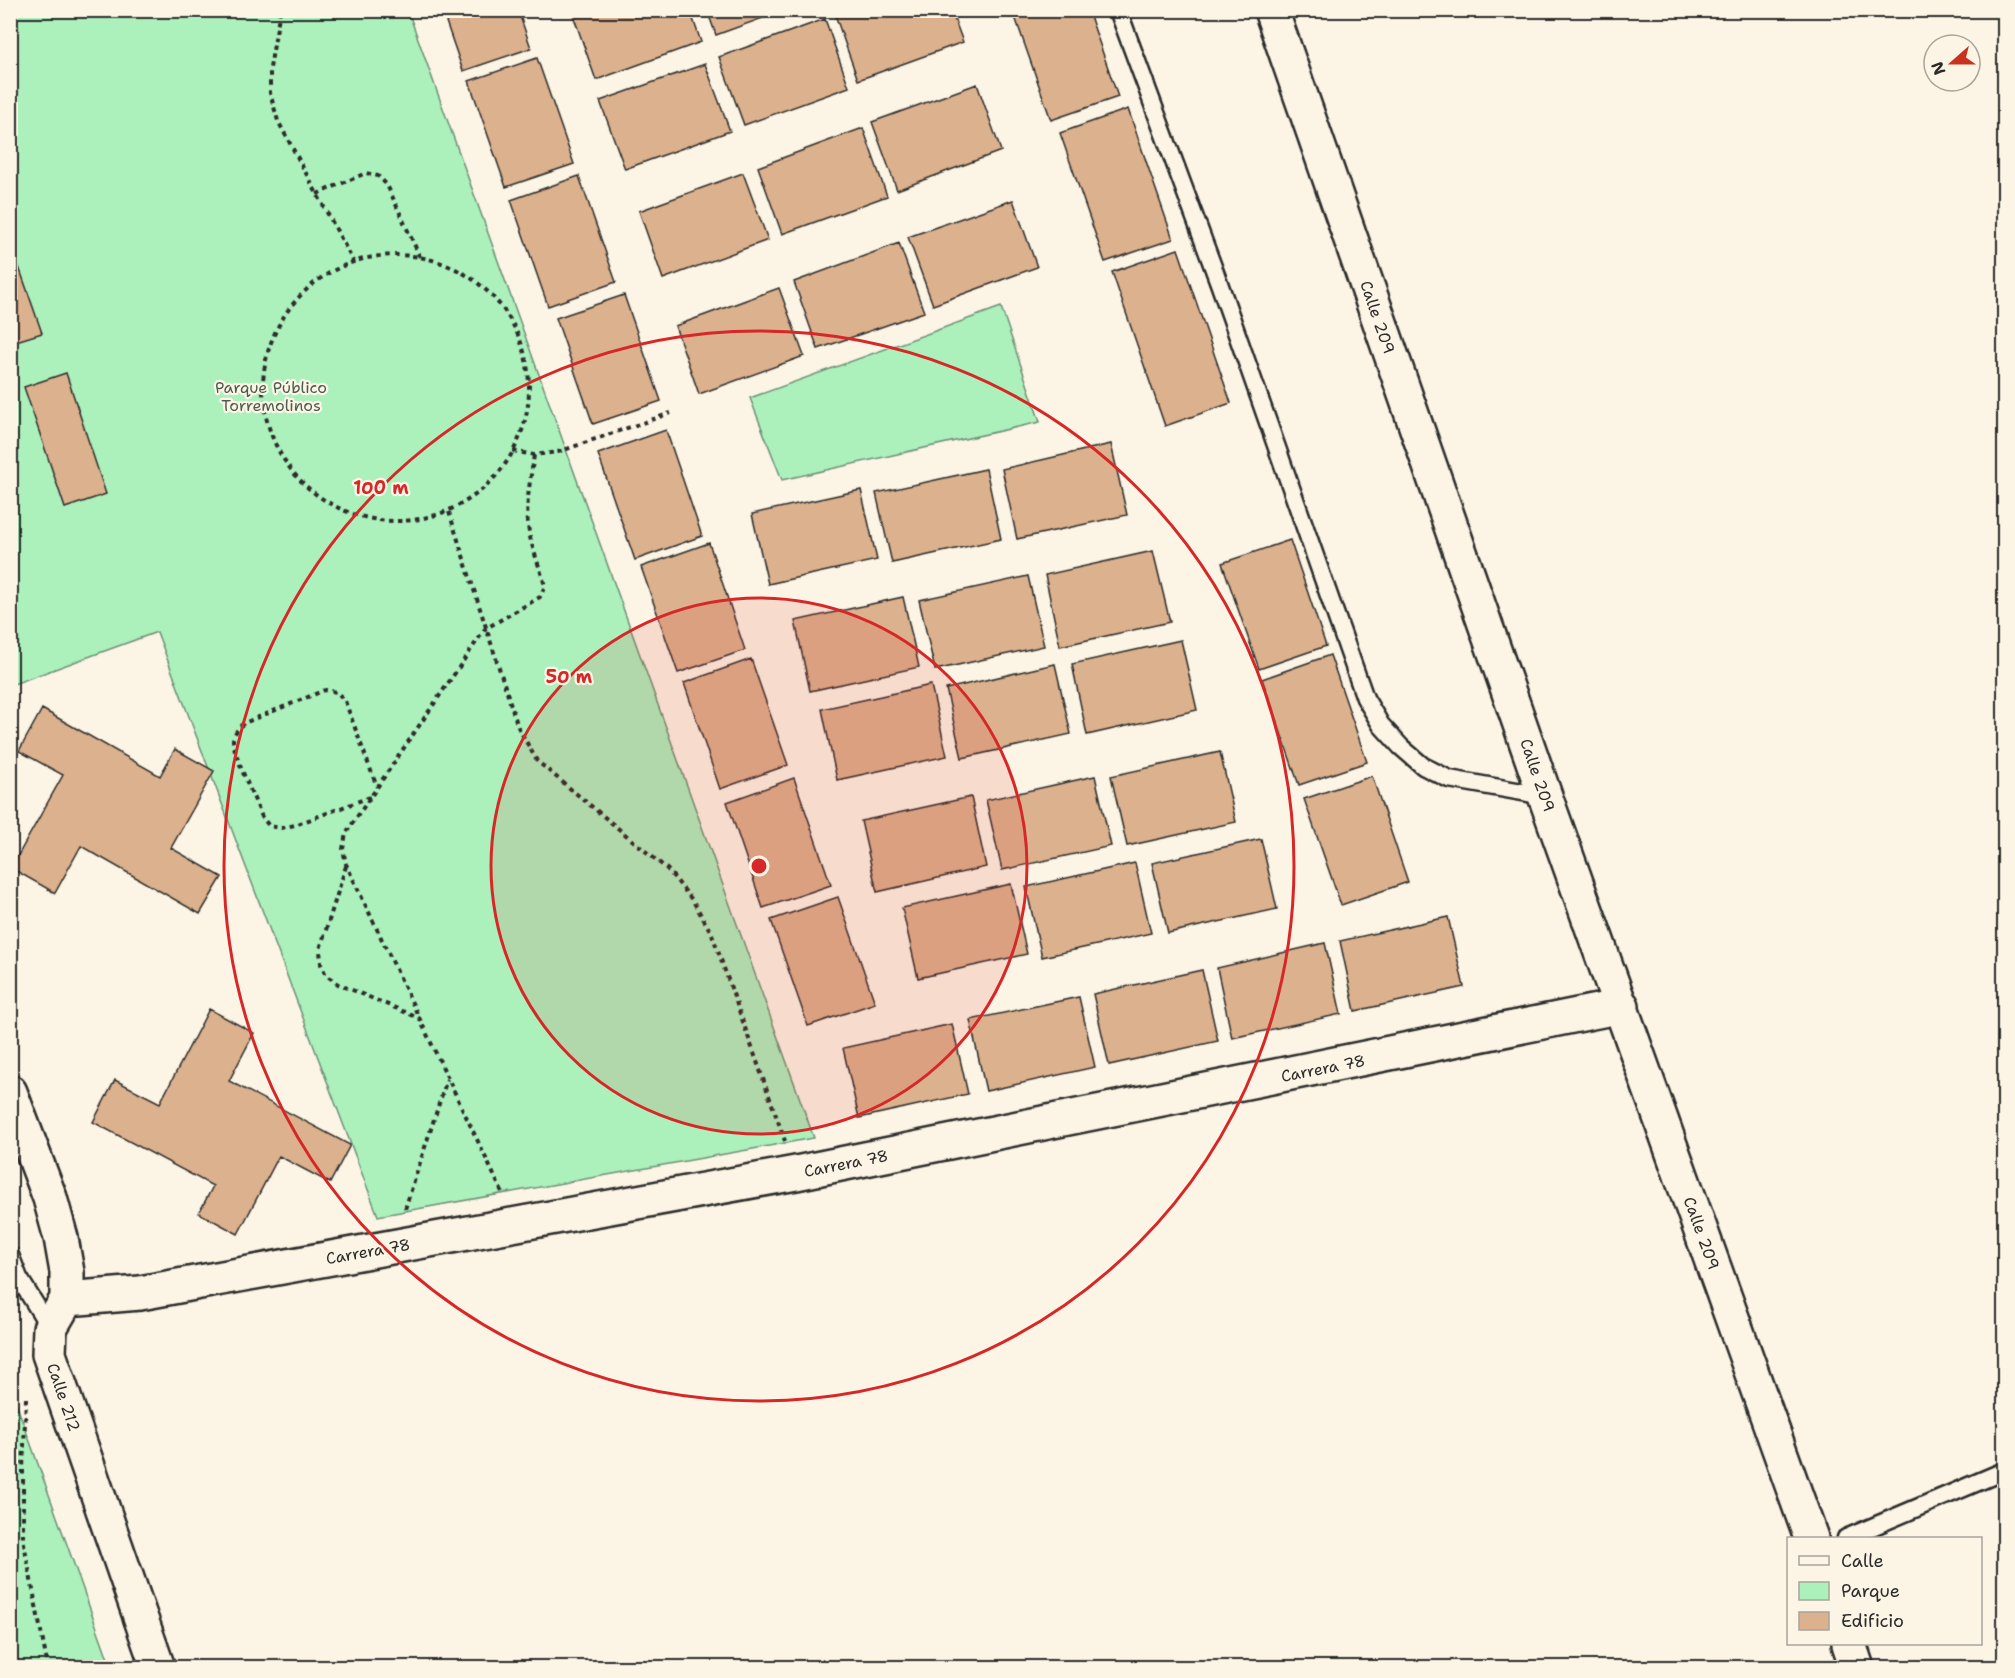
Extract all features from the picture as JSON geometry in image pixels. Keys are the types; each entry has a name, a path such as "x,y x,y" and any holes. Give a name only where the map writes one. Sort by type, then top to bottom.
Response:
{"street":[{"name":"Calle 209","path":"1271,10 1545,796 1810,1537"},
{"name":"Carrera 78","path":"67,1299 140,1293 796,1173 1622,1006"},
{"path":"10,1092 50,1198 67,1272 67,1299 50,1329"},
{"name":"Calle 212","path":"50,1329 49,1354 158,1668"},
{"path":"1849,1645 1857,1668"}],"lane":[{"path":"1118,10 1220,283 1365,698 1381,725 1423,766 1449,779 1545,796"},
{"path":"10,1255 19,1278 50,1329"},
{"path":"1851,1537 2004,1471"}],"path":[{"path":"280,10 270,68 270,93 278,121 353,261"},
{"path":"316,194 366,173 378,176 387,185 420,257"},
{"path":"386,255 420,257 459,271 492,296 516,330 528,370 527,412 513,451 486,487 448,512 410,521 372,520 335,507 304,485 280,453 266,417 263,378 271,340 290,306 318,279 353,261 386,255"},
{"path":"513,451 534,455 558,452 671,413"},
{"path":"518,1224 346,864 343,849 346,833 485,629 540,597 545,586 531,541 527,516 527,497 534,455"},
{"path":"448,512 518,727 537,761 667,869 693,901 712,934 796,1173"},
{"path":"370,797 295,825 281,828 269,826 262,818 236,753 233,741 237,728 312,694 325,690 337,692 345,702 377,787"},
{"path":"346,864 320,949 321,964 326,975 338,984 420,1019"},
{"path":"393,1247 447,1078"},
{"path":"26,1391 22,1469 23,1538 48,1668"}],"green space":[{"name":"Parque Público Torremolinos","path":"11,11 408,11 814,1138 378,1216 157,632 11,685"},
{"path":"1001,307 1040,422 782,480 750,398"},
{"path":"11,1389 111,1667 11,1667"}],"building":[{"path":"442,10 518,10 531,48 463,71"},
{"path":"577,10 690,10 701,42 596,80 572,12"},
{"path":"707,10 785,10 716,35"},
{"path":"839,10 951,10 963,42 858,80 834,12"},
{"path":"1025,10 1088,10 1118,97 1051,120 1014,14"},
{"path":"825,19 849,87 744,125 719,57"},
{"path":"537,58 574,164 506,187 469,81"},
{"path":"705,64 730,131 625,169 600,101"},
{"path":"977,84 1001,151 897,190 872,122"},
{"path":"1128,109 1173,239 1105,262 1060,133"},
{"path":"863,128 887,196 782,234 758,167"},
{"path":"743,173 768,240 663,279 639,211"},
{"path":"579,176 616,282 548,306 511,200"},
{"path":"1013,200 1037,267 933,305 908,237"},
{"path":"10,241 42,333 10,343"},
{"path":"899,243 924,312 818,349 794,282"},
{"path":"1178,249 1231,403 1165,426 1112,272"},
{"path":"779,288 804,356 699,394 675,326"},
{"path":"624,295 661,401 593,424 556,318"},
{"path":"66,373 106,494 65,508 24,387"},
{"path":"666,430 702,536 635,560 598,454"},
{"path":"1111,444 1127,515 1017,539 1002,469"},
{"path":"986,469 1001,539 892,563 876,493"},
{"path":"861,490 877,560 768,584 752,514"},
{"path":"1290,540 1326,646 1259,669 1222,563"},
{"path":"709,543 745,650 678,673 641,567"},
{"path":"1153,551 1170,622 1060,646 1045,575"},
{"path":"1028,576 1044,646 935,670 919,600"},
{"path":"903,597 919,667 810,691 795,621"},
{"path":"1181,640 1197,710 1087,735 1072,664"},
{"path":"1330,655 1367,762 1299,785 1262,679"},
{"path":"751,659 788,765 720,789 684,683"},
{"path":"1055,664 1071,734 962,758 946,689"},
{"path":"931,685 947,756 837,780 822,709"},
{"path":"42,709 160,776 175,749 214,771 171,848 222,877 200,914 81,846 55,893 11,868 63,775 19,751"},
{"path":"1220,752 1236,822 1127,846 1111,776"},
{"path":"1095,776 1111,846 1002,870 986,800"},
{"path":"1372,776 1408,882 1341,905 1304,799"},
{"path":"794,778 831,885 763,908 727,802"},
{"path":"971,797 986,867 877,892 861,821"},
{"path":"1261,839 1277,909 1168,933 1152,863"},
{"path":"1135,863 1151,933 1042,957 1026,887"},
{"path":"1011,884 1027,954 918,978 902,908"},
{"path":"838,897 875,1003 808,1026 771,920"},
{"path":"1448,917 1464,987 1355,1011 1340,941"},
{"path":"1325,943 1341,1014 1232,1038 1217,968"},
{"path":"1202,970 1218,1041 1109,1065 1093,994"},
{"path":"1079,997 1095,1067 986,1091 970,1020"},
{"path":"209,1009 254,1033 229,1081 350,1145 330,1183 279,1156 238,1234 199,1213 213,1186 93,1122 115,1080 160,1103"},
{"path":"952,1024 968,1094 859,1118 843,1048"}]}
